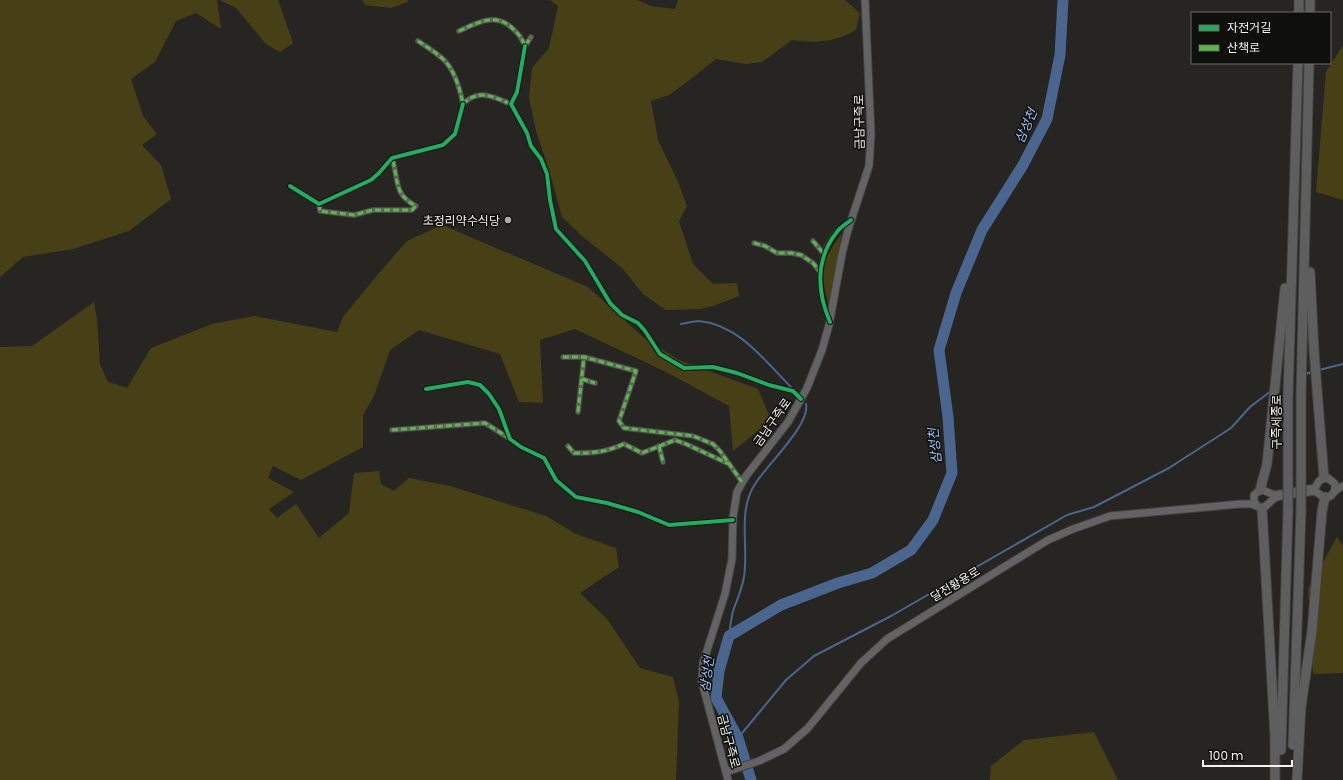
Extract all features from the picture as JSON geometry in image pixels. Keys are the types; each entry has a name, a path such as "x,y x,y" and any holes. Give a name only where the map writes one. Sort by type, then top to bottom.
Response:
{"highway":[{"path":"1299,0 1299,12"},
{"path":"1310,0 1310,12"},
{"name":"구즉세종로","path":"1280,780 1288,511 1288,398 1298,64"},
{"path":"1292,780 1302,477 1301,394 1309,64"},
{"path":"1257,492 1267,464 1285,299 1288,239 1294,186"},
{"path":"1306,187 1314,351 1317,388 1329,479"},
{"path":"1297,780 1301,707 1312,631 1322,511 1325,497"},
{"path":"1260,507 1275,737 1275,780"}],"main road":[{"name":"금남구즉로","path":"728,780 702,682 703,663 725,594 732,559 733,520 737,492 746,476 788,422 807,388 822,350 830,322 842,254 851,220 868,170 871,142 865,0"},
{"path":"1240,504 1250,500 1257,492 1266,490 1274,495 1304,491 1315,488 1317,482 1329,479 1343,485"},
{"path":"1329,479 1335,488 1334,492"},
{"path":"1257,492 1254,501 1260,507 1266,506 1276,498 1282,496 1315,491 1325,497 1331,495 1343,485"},
{"name":"달전황용로","path":"726,772 760,761 784,749 808,728 860,663 887,639 1048,540 1073,529 1110,516 1240,504 1251,504 1260,507"}],"street":[{"path":"459,31 477,23 497,19 508,24 521,35 525,46"},
{"path":"511,104 517,92 525,46 531,37"},
{"path":"320,204 371,180 392,158 443,145 455,134 463,104 461,91 453,72 444,61 418,41"},
{"path":"463,104 468,98 486,94 511,104 527,133 531,146 541,159 547,174 550,200 556,229 585,261 610,303 622,315 638,323 646,331 660,354 684,368 713,367 737,373 769,385 794,391 801,399"},
{"path":"320,204 320,211 354,215 373,210 412,210 416,206 408,202 400,194 392,158"},
{"path":"290,186 320,204"},
{"path":"830,322 824,310 820,272 821,262 827,247 838,231 851,220"},
{"path":"813,241 824,254"},
{"path":"754,243 765,246 777,253 801,255 812,263 820,272"},
{"path":"562,357 584,357 636,371 619,421 624,428 694,436 713,444 720,451 742,482"},
{"path":"578,412 584,357"},
{"path":"582,379 595,383"},
{"path":"426,389 468,382 480,385 489,394 499,410 510,439"},
{"path":"392,430 485,423 521,447 544,458 556,480 576,497 607,503 638,512 669,524 733,520"},
{"path":"568,446 574,453 590,453 607,451 624,444 642,453 675,440 692,446 729,464"},
{"path":"659,446 663,462"}],"shaded area":[{"path":"0,0 217,0 221,29 196,13 176,21 155,62 131,79 143,116 157,134 142,145 161,165 171,199 129,231 73,249 23,257 0,277"},
{"path":"220,0 278,0 293,43 280,52 266,44 236,8"},
{"path":"362,0 407,0 408,2 391,8 365,5"},
{"path":"550,0 637,0 651,6 675,9 678,0 845,0 860,13 856,30 840,37 832,40 817,42 792,40 762,62 746,64 716,59 669,95 651,101 658,140 679,184 687,206 679,221 693,264 713,284 737,283 739,296 713,306 700,309 666,310 643,294 622,268 582,236 562,217 536,131 529,97 532,68 549,48 558,6"},
{"path":"1343,45 1343,200 1316,192 1326,72"},
{"path":"442,225 588,287 643,337 679,360 758,389 771,420 733,451 729,406 666,372 575,329 540,340 543,403 519,402 500,354 419,330 390,350 374,396 363,415 363,447 301,480 273,466 268,478 294,492 269,509 277,518 296,504 319,538 349,513 354,473 379,471 381,484 394,491 409,478 450,486 546,516 576,534 616,548 619,567 580,593 607,619 640,668 673,677 679,702 676,780 0,780 0,347 32,346 94,302 97,320 100,364 108,382 127,388 151,348 212,324 254,316 337,332 343,317 407,241"},
{"path":"842,233 829,306 824,283 824,267 829,252"},
{"path":"1337,537 1343,546 1343,673 1313,674 1308,589"},
{"path":"1094,732 1118,780 990,780 991,766 1024,740"}],"waterway":[{"name":"삼성천","path":"751,780 738,738 716,698 719,671 729,636 781,605 838,583 872,573 911,550 933,520 952,473 948,417 939,350 956,293 982,230 1023,165 1047,119 1060,55 1063,0"},
{"path":"681,324 699,321 726,329 750,345 791,387"},
{"path":"1319,370 1343,364"},
{"path":"1304,375 1313,371"},
{"path":"738,738 786,680 814,656 891,616 1067,515 1094,507 1169,468 1231,428 1250,407 1271,391"},
{"path":"729,636 733,611 744,577 746,506 755,484 802,422 806,412 806,404"}],"marked path":[{"path":"459,31 479,22 493,20 506,23 520,36 525,46 531,37"},
{"path":"418,41 448,64 456,80 463,104 469,99 480,95 486,95 511,104"},
{"path":"319,204 320,211 354,215 373,210 412,210 416,206 404,197 400,191 392,158"},
{"path":"813,241 824,254"},
{"path":"754,243 765,246 777,253 801,255 813,263 820,272"},
{"path":"563,357 584,357 636,371 619,421 624,428 693,436 713,444 720,451 742,482"},
{"path":"578,412 584,357"},
{"path":"582,379 595,383"},
{"path":"392,430 485,423 509,438"},
{"path":"568,446 574,453 588,453 600,452 624,444 642,453 675,440 729,464"},
{"path":"659,446 663,462"}],"cycle path":[{"path":"525,46 517,92 511,104 527,133 531,146 541,159 547,174 550,200 556,229 585,261 610,303 622,315 638,323 660,354 684,368 713,367 737,373 769,385 793,391 801,399"},
{"path":"290,186 319,204 371,180 392,158 443,145 455,134 463,104"},
{"path":"830,322 821,287 820,276 822,264 830,242 840,229 851,220"},
{"path":"426,389 468,382 480,385 489,394 499,409 510,439 521,447 544,458 556,480 576,497 607,503 638,512 669,525 733,520"}],"place":[{"name":"초정리약수식당","path":"508,220"}]}
